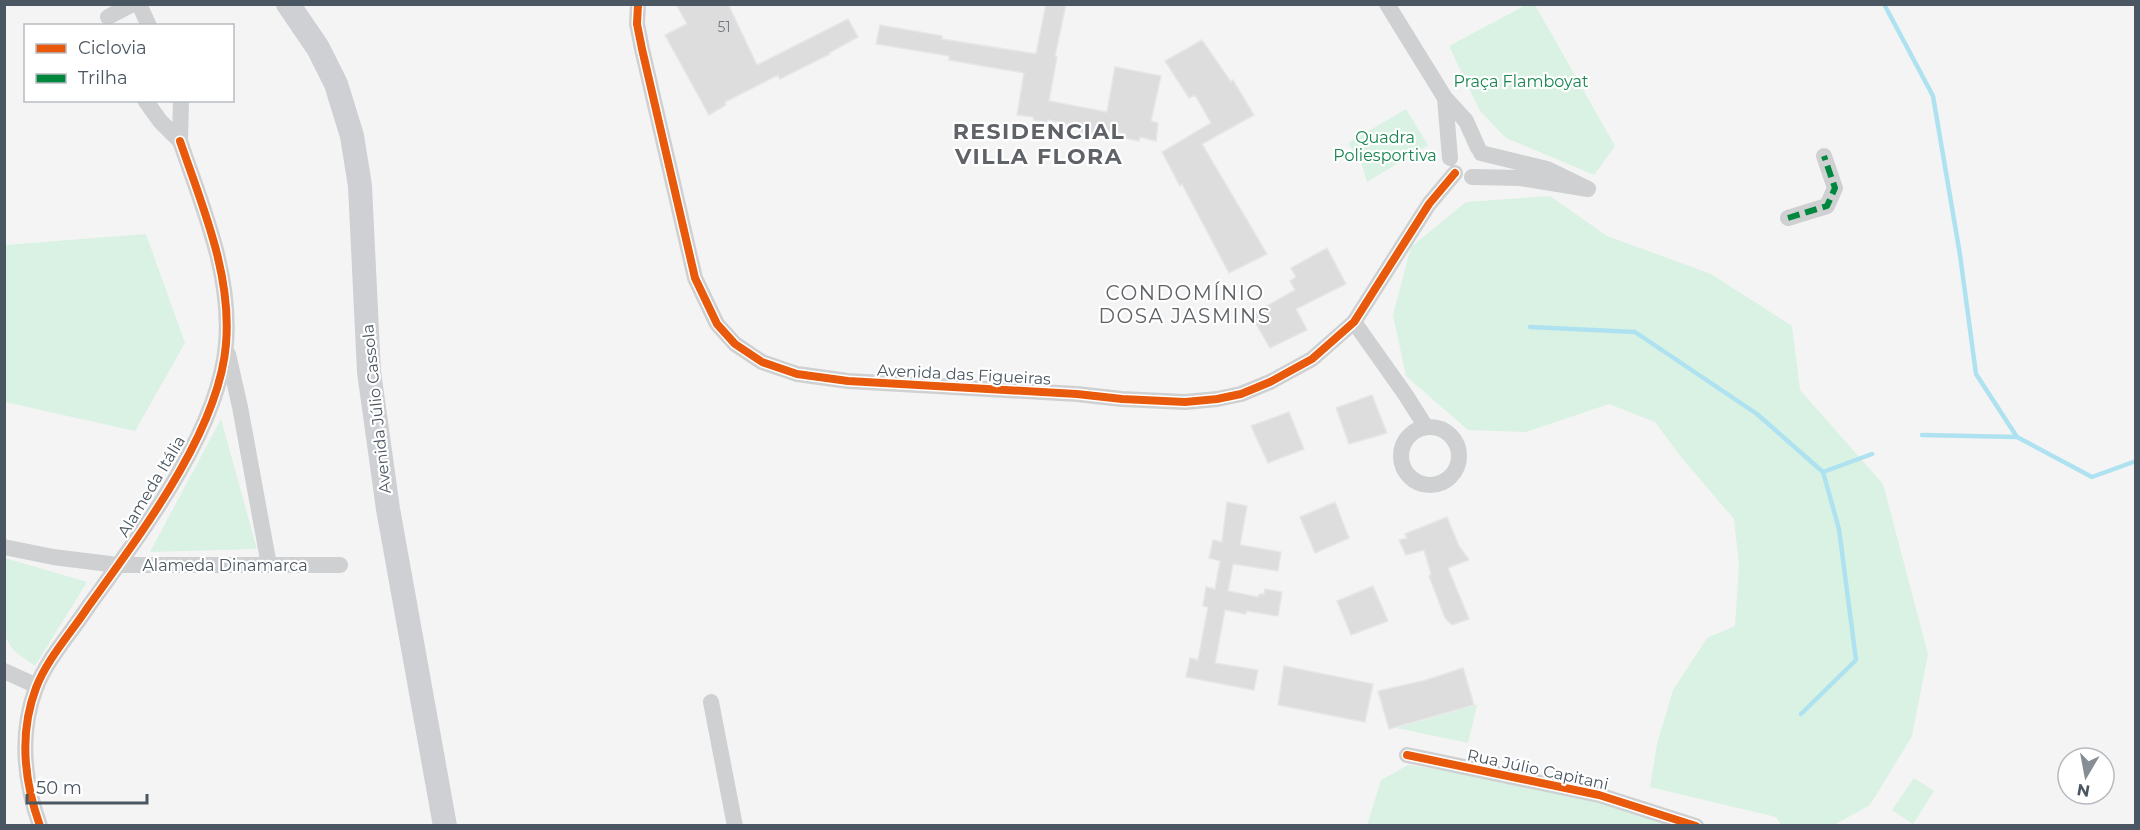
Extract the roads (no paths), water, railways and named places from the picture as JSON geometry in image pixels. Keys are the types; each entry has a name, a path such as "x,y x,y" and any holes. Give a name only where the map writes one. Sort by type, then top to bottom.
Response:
{"main road":[{"name":"Avenida Júlio Cassola","path":"288,4 318,48 336,84 352,136 360,186 369,372 375,418 388,509 445,825"}],"street":[{"path":"108,16 133,4"},
{"path":"139,4 148,24"},
{"name":"Avenida das Figueiras","path":"638,4 637,24 642,49 695,278 717,324 735,345 762,362 797,374 848,381 1185,402 1241,394 1270,382 1312,359 1353,322 1430,204 1459,169"},
{"path":"1387,4 1445,98 1466,121 1483,158 1481,170 1459,169"},
{"path":"1445,98 1459,169"},
{"name":"Alameda Itália","path":"146,102 160,121 180,141"},
{"name":"Alameda Itália","path":"40,825 27,781 25,745 28,714 37,686 52,659 158,506 186,458 220,381 226,344 227,308 213,241 180,141 181,102"},
{"path":"1461,145 1473,145 1479,150 1547,169 1588,189 1459,169 1452,152 1461,145"},
{"path":"1788,218 1827,206 1835,188 1824,156"},
{"path":"1353,322 1426,427"},
{"name":"Alameda Itália","path":"226,344 240,406 269,565"},
{"name":"Alameda Dinamarca","path":"4,547 53,557 118,565 340,565"},
{"path":"4,671 37,686"},
{"path":"711,702 735,825"},
{"name":"Rua Júlio Capitani","path":"1407,755 1599,795 1696,825"}],"waterway":[{"path":"1884,4 1933,96 1960,255 1976,374 2017,437"},
{"path":"1530,327 1635,332 1757,414 1823,472 1839,529 1856,660 1801,714"},
{"path":"1922,435 2017,437 2092,477 2136,461"},
{"path":"1823,472 1872,454"}],"district":[{"name":"RESIDENCIAL VILLA FLORA","path":"1039,144"},
{"name":"CONDOMÍNIO DOSA JASMINS","path":"1185,304"}],"park label":[{"name":"Praça Flamboyat","path":"1521,81"},
{"name":"Quadra Poliesportiva","path":"1385,146"}]}
